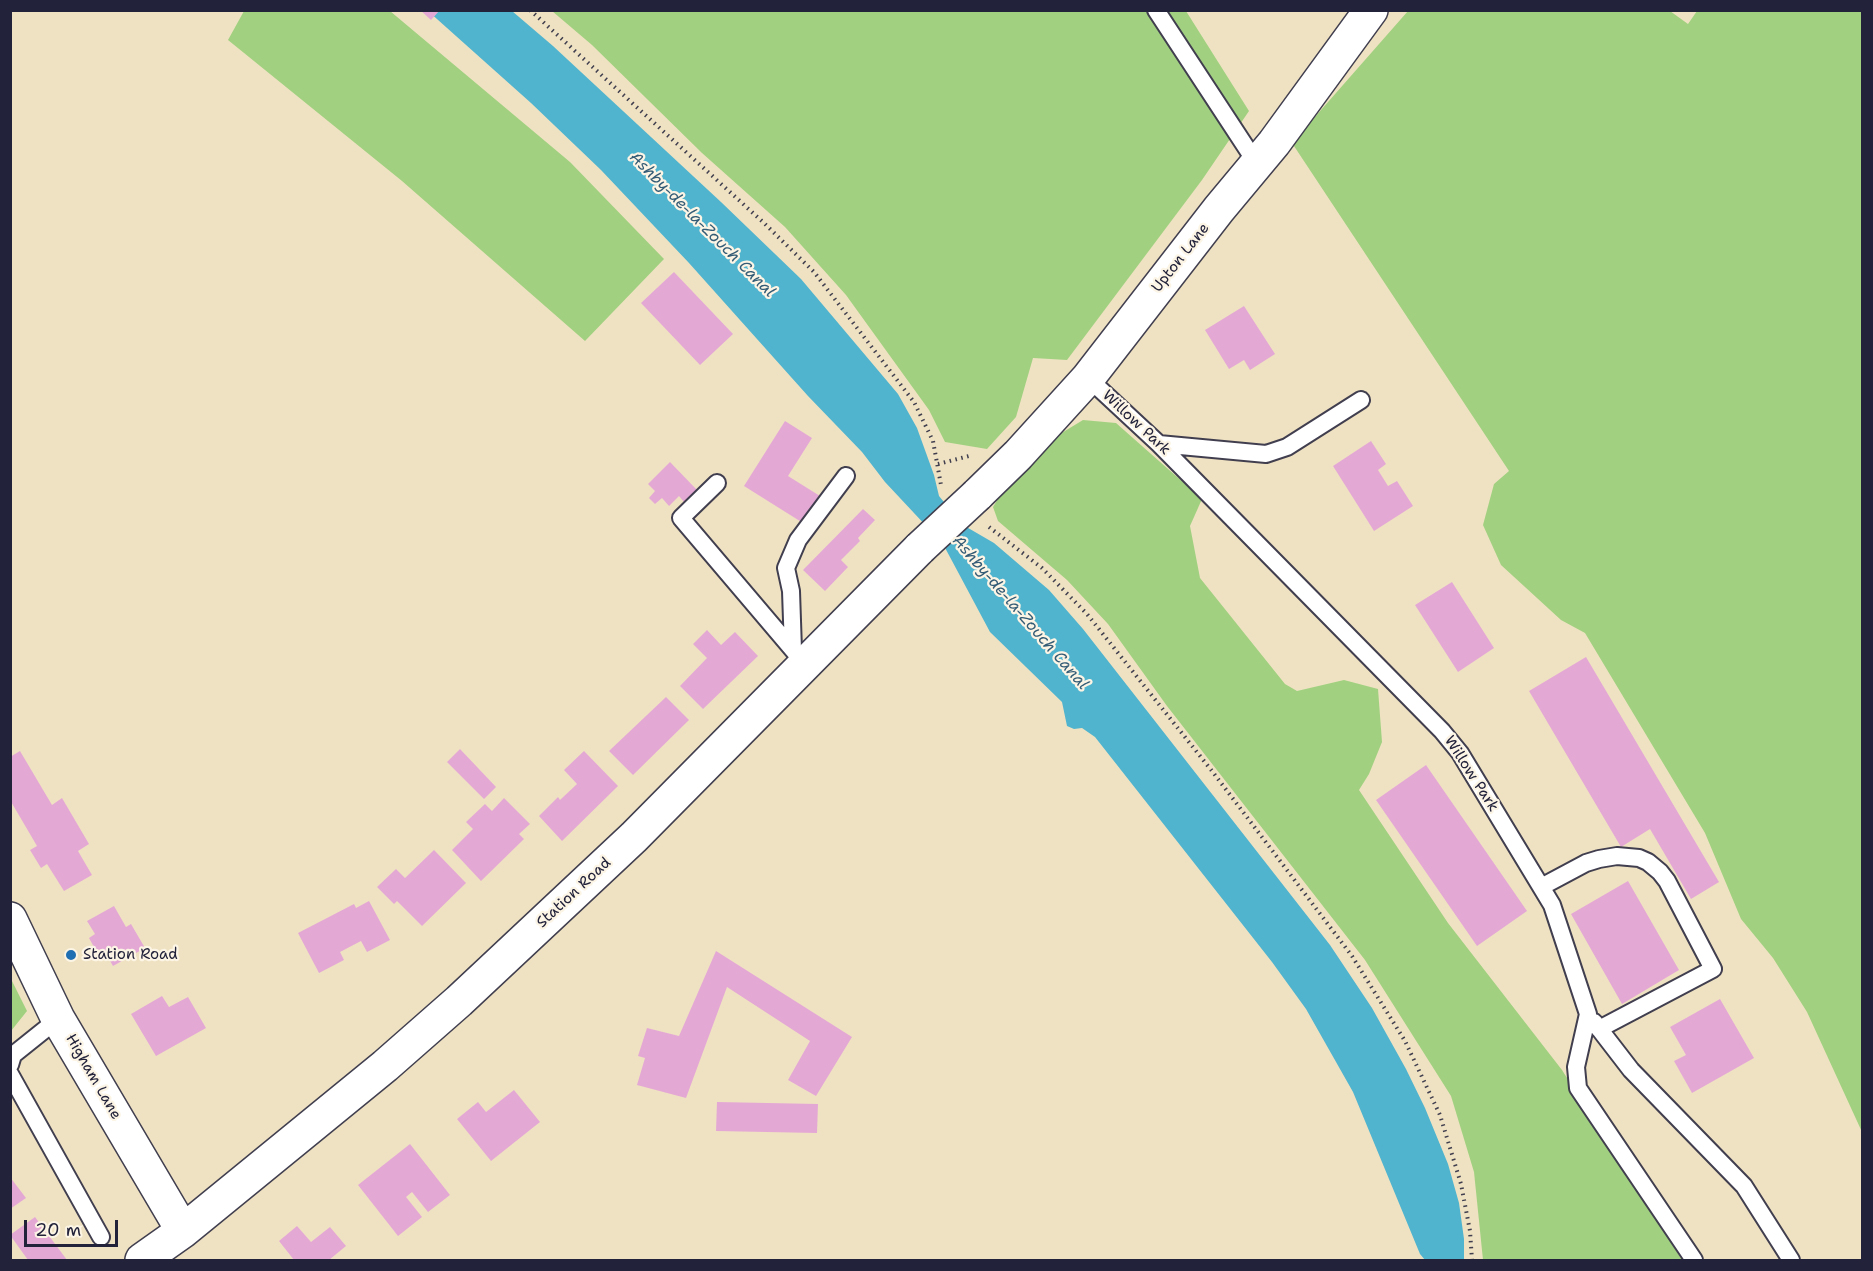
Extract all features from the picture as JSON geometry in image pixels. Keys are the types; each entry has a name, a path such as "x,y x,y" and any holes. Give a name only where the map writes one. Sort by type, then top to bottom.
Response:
{"street":[{"name":"Upton Lane","path":"980,508 1018,455 1088,378 1219,209 1265,154 1371,10"},
{"name":"Station Road","path":"142,1260 183,1231 386,1066 459,1001 634,837 799,657 920,548 980,508"},
{"name":"Higham Lane","path":"10,920 58,1019 183,1231"}],"lane":[{"path":"1155,10 1265,154"},
{"name":"Willow Park","path":"1088,378 1159,444 1442,731 1460,753 1552,905 1588,1014"},
{"path":"1159,444 1266,454 1287,447 1361,400"},
{"path":"799,657 786,568 798,540 846,476"},
{"path":"717,483 681,518 799,657"},
{"path":"1541,887 1586,863 1599,859 1617,856 1639,858 1648,862 1667,881 1713,969 1599,1029"},
{"path":"1588,1014 1631,1070 1744,1186 1791,1260"},
{"path":"1588,1014 1576,1067 1578,1088 1694,1260"},
{"path":"10,1065 13,1055 58,1019"},
{"path":"10,1074 101,1237"}],"path":[{"path":"530,10 764,223 814,272 914,402 933,441 943,494"},
{"path":"980,508 996,534 1042,568 1087,614 1212,771 1352,956 1405,1041 1440,1115 1461,1184 1470,1232 1472,1260"}],"green space":[{"path":"244,11 390,11 570,162 664,259 585,341 402,181 228,40"},
{"path":"552,11 1186,11 1249,111 1202,180 1067,360 1033,358 1016,417 987,449 945,442 929,410 846,295 785,227 702,153 592,45"},
{"path":"1408,11 1670,11 1688,24 1697,11 1862,11 1862,1132 1807,1012 1773,958 1741,919 1705,833 1585,633 1561,620 1501,565 1483,525 1494,484 1509,471 1292,143"},
{"path":"1083,420 1116,423 1202,499 1190,526 1200,578 1285,684 1297,691 1344,680 1378,689 1382,742 1369,774 1359,790 1448,923 1562,1070 1682,1260 1483,1260 1474,1172 1451,1096 1365,960 1167,706 1108,624 1067,580 998,521 993,507 1004,489 1055,437"},
{"path":"11,979 27,1011 10,1031"}],"water":[{"name":"Ashby-de-la-Zouch Canal","path":"428,11 512,11 553,46 801,279 898,394 917,428 939,496 963,525 994,543 1049,590 1083,629 1330,945 1372,1008 1425,1108 1448,1164 1459,1203 1464,1239 1464,1260 1425,1260 1420,1254 1353,1092 1306,1009 1272,962 1095,737 1082,728 1074,729 1067,726 1062,702 990,632 943,544 885,482 862,452 601,170 531,103"}],"building":[{"path":"420,10 440,10 431,20"},
{"path":"674,272 733,334 700,365 641,303"},
{"path":"1244,306 1275,354 1250,370 1244,360 1229,369 1205,330"},
{"path":"785,421 812,438 788,476 820,496 803,523 744,486"},
{"path":"1371,441 1386,464 1378,470 1388,486 1397,481 1413,506 1374,531 1333,466"},
{"path":"670,462 697,490 684,502 679,496 669,506 662,498 655,504 649,498 655,491 648,484"},
{"path":"863,509 875,520 858,538 860,541 841,560 848,567 825,591 803,570"},
{"path":"1452,582 1494,648 1458,672 1415,605"},
{"path":"707,630 721,645 735,632 758,656 703,709 680,686 707,658 693,644"},
{"path":"1586,657 1719,882 1691,899 1650,829 1621,847 1529,691"},
{"path":"666,697 689,720 633,775 609,751"},
{"path":"460,749 496,787 484,799 447,762"},
{"path":"20,751 52,805 62,798 89,844 78,851 92,875 64,891 47,864 41,868 30,850 37,846 10,800 10,757"},
{"path":"584,751 618,786 562,841 539,816 558,797 560,800 577,784 564,770"},
{"path":"1426,765 1527,911 1477,946 1376,800"},
{"path":"504,798 530,824 519,834 524,839 481,881 452,850 473,829 466,822 485,804 492,811"},
{"path":"434,850 466,883 422,926 397,901 394,904 377,887 396,869 405,878"},
{"path":"1628,881 1679,970 1622,1004 1571,914"},
{"path":"369,901 390,940 367,952 361,941 340,952 344,960 319,973 298,933 354,904 356,908"},
{"path":"114,906 126,927 131,924 145,948 113,966 105,952 99,956 89,938 95,934 87,921"},
{"path":"716,951 852,1037 816,1096 788,1080 810,1041 727,987 686,1098 637,1085 645,1058 638,1056 647,1028 679,1036"},
{"path":"162,996 169,1007 188,997 206,1028 156,1056 131,1014"},
{"path":"1720,999 1754,1058 1692,1093 1674,1061 1686,1055 1670,1027"},
{"path":"514,1090 540,1122 491,1161 457,1119 478,1102 486,1112"},
{"path":"717,1102 818,1104 817,1133 716,1131"},
{"path":"410,1144 450,1195 428,1212 412,1192 406,1197 422,1217 398,1236 358,1185"},
{"path":"10,1177 26,1198 10,1209"},
{"path":"35,1217 67,1260 28,1260 10,1235"},
{"path":"297,1226 311,1242 330,1227 346,1246 329,1260 294,1260 279,1241"}],"place":[{"name":"Station Road","path":"71,955"}]}
